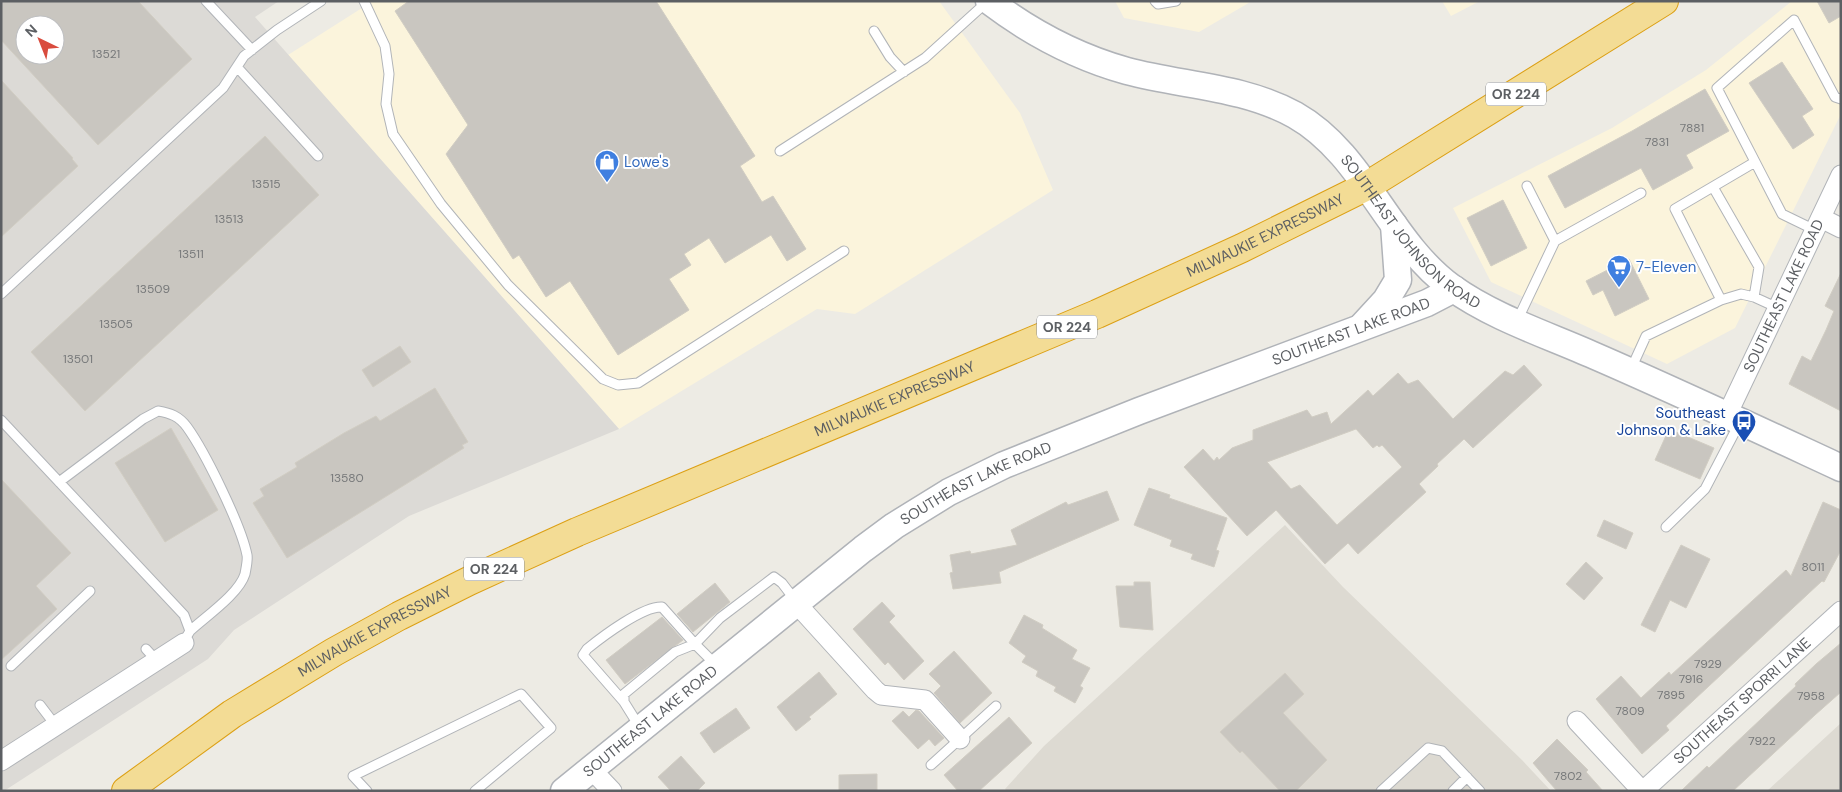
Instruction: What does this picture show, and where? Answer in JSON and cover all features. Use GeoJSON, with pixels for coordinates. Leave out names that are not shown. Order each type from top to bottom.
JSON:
{"type":"FeatureCollection","features":[{"type":"Feature","properties":{"kind":"highway","name":"MILWAUKIE EXPRESSWAY"},"geometry":{"type":"LineString","coordinates":[[126,791],[240,709],[334,652],[460,585],[577,532],[1097,314],[1242,248],[1366,186],[1664,1]]}},
{"type":"Feature","properties":{"kind":"street","name":"SOUTHEAST JOHNSON ROAD"},"geometry":{"type":"LineString","coordinates":[[988,1],[1034,32],[1081,54],[1126,70],[1237,92],[1270,102],[1316,128],[1366,186],[1425,265],[1454,289],[1516,321],[1841,468]]}},
{"type":"Feature","properties":{"kind":"street","name":"SOUTHEAST LAKE ROAD"},"geometry":{"type":"LineString","coordinates":[[1734,418],[1778,308],[1841,175]]}},
{"type":"Feature","properties":{"kind":"street"},"geometry":{"type":"LineString","coordinates":[[1818,224],[1841,228]]}},
{"type":"Feature","properties":{"kind":"street"},"geometry":{"type":"LineString","coordinates":[[1360,328],[1386,300],[1398,280],[1399,272],[1395,250],[1394,225]]}},
{"type":"Feature","properties":{"kind":"street","name":"SOUTHEAST LAKE ROAD"},"geometry":{"type":"LineString","coordinates":[[564,791],[894,526],[949,492],[1004,465],[1428,303],[1454,289]]}},
{"type":"Feature","properties":{"kind":"street"},"geometry":{"type":"LineString","coordinates":[[796,603],[881,695],[924,700],[960,739]]}},
{"type":"Feature","properties":{"kind":"street","name":"SOUTHEAST SPORRI LANE"},"geometry":{"type":"LineString","coordinates":[[1577,721],[1643,791],[1841,611]]}},
{"type":"Feature","properties":{"kind":"street"},"geometry":{"type":"LineString","coordinates":[[1,761],[56,726],[152,655],[187,637]]}},
{"type":"Feature","properties":{"kind":"street"},"geometry":{"type":"LineString","coordinates":[[591,769],[612,791]]}},
{"type":"Feature","properties":{"kind":"lane"},"geometry":{"type":"LineString","coordinates":[[206,1],[252,50]]}},
{"type":"Feature","properties":{"kind":"lane"},"geometry":{"type":"LineString","coordinates":[[1,294],[223,88],[237,66],[252,50],[277,30],[321,1]]}},
{"type":"Feature","properties":{"kind":"lane"},"geometry":{"type":"LineString","coordinates":[[364,1],[385,46],[388,74],[386,104],[392,134],[441,204],[508,285],[603,379],[618,385],[638,383],[844,251]]}},
{"type":"Feature","properties":{"kind":"lane"},"geometry":{"type":"LineString","coordinates":[[780,151],[937,50],[988,1]]}},
{"type":"Feature","properties":{"kind":"lane"},"geometry":{"type":"LineString","coordinates":[[1155,1],[1158,4],[1176,1]]}},
{"type":"Feature","properties":{"kind":"lane"},"geometry":{"type":"LineString","coordinates":[[1818,224],[1782,214],[1717,88],[1794,20],[1835,97],[1841,99]]}},
{"type":"Feature","properties":{"kind":"lane"},"geometry":{"type":"LineString","coordinates":[[874,31],[890,57],[904,72]]}},
{"type":"Feature","properties":{"kind":"lane"},"geometry":{"type":"LineString","coordinates":[[237,66],[318,156]]}},
{"type":"Feature","properties":{"kind":"lane"},"geometry":{"type":"LineString","coordinates":[[1721,300],[1675,208],[1755,162]]}},
{"type":"Feature","properties":{"kind":"lane"},"geometry":{"type":"LineString","coordinates":[[1527,186],[1556,241]]}},
{"type":"Feature","properties":{"kind":"lane"},"geometry":{"type":"LineString","coordinates":[[1713,186],[1759,267],[1754,297]]}},
{"type":"Feature","properties":{"kind":"lane"},"geometry":{"type":"LineString","coordinates":[[1516,321],[1556,241],[1642,193]]}},
{"type":"Feature","properties":{"kind":"lane"},"geometry":{"type":"LineString","coordinates":[[1630,372],[1646,336],[1721,300],[1741,294],[1754,297],[1778,308]]}},
{"type":"Feature","properties":{"kind":"lane"},"geometry":{"type":"LineString","coordinates":[[59,482],[143,419],[158,410],[174,414],[186,426],[215,478],[241,536],[248,557],[245,575],[232,593],[187,637]]}},
{"type":"Feature","properties":{"kind":"lane"},"geometry":{"type":"LineString","coordinates":[[1666,527],[1705,489],[1734,418]]}},
{"type":"Feature","properties":{"kind":"lane"},"geometry":{"type":"LineString","coordinates":[[1,420],[184,615],[187,637]]}},
{"type":"Feature","properties":{"kind":"lane"},"geometry":{"type":"LineString","coordinates":[[624,698],[675,652],[695,644],[720,618],[774,577],[782,582],[796,603]]}},
{"type":"Feature","properties":{"kind":"lane"},"geometry":{"type":"LineString","coordinates":[[11,666],[90,590]]}},
{"type":"Feature","properties":{"kind":"lane"},"geometry":{"type":"LineString","coordinates":[[641,729],[624,698],[587,662],[583,655],[587,648],[633,618],[655,606],[662,607],[717,667]]}},
{"type":"Feature","properties":{"kind":"lane"},"geometry":{"type":"LineString","coordinates":[[367,791],[353,776],[521,694],[551,728],[474,791]]}},
{"type":"Feature","properties":{"kind":"lane"},"geometry":{"type":"LineString","coordinates":[[40,705],[56,726]]}},
{"type":"Feature","properties":{"kind":"lane"},"geometry":{"type":"LineString","coordinates":[[931,765],[996,706]]}},
{"type":"Feature","properties":{"kind":"lane"},"geometry":{"type":"LineString","coordinates":[[1381,791],[1428,748],[1442,751],[1480,791]]}},
{"type":"Feature","properties":{"kind":"lane"},"geometry":{"type":"LineString","coordinates":[[1452,791],[1467,777]]}},
{"type":"Feature","properties":{"kind":"shaded area"},"geometry":{"type":"Polygon","coordinates":[[[1,1],[279,1],[255,17],[619,429],[409,516],[234,630],[208,659],[4,791],[1,791],[1,1]]]}},
{"type":"Feature","properties":{"kind":"shaded area"},"geometry":{"type":"Polygon","coordinates":[[[373,1],[939,1],[1020,113],[1053,190],[855,314],[817,309],[619,429],[288,55],[373,1]]]}},
{"type":"Feature","properties":{"kind":"shaded area"},"geometry":{"type":"Polygon","coordinates":[[[1115,1],[1252,1],[1199,32],[1124,18],[1115,1]]]}},
{"type":"Feature","properties":{"kind":"shaded area"},"geometry":{"type":"Polygon","coordinates":[[[1442,1],[1480,1],[1451,16],[1442,1]]]}},
{"type":"Feature","properties":{"kind":"shaded area"},"geometry":{"type":"Polygon","coordinates":[[[1792,1],[1841,1],[1841,114],[1735,328],[1667,364],[1491,282],[1453,208],[1612,128],[1706,70],[1792,1]]]}},
{"type":"Feature","properties":{"kind":"shaded area"},"geometry":{"type":"Polygon","coordinates":[[[1285,525],[1343,587],[1522,760],[1551,791],[1007,791],[1005,789],[1044,746],[1285,525]]]}},
{"type":"Feature","properties":{"kind":"shaded area"},"geometry":{"type":"Polygon","coordinates":[[[1841,723],[1841,791],[1767,791],[1841,723]]]}},
{"type":"Feature","properties":{"kind":"building"},"geometry":{"type":"Polygon","coordinates":[[[1,1],[138,1],[192,59],[98,145],[24,65],[65,65],[65,15],[15,15],[15,55],[1,40],[1,1]]]}},
{"type":"Feature","properties":{"kind":"building","name":"Lowe's"},"geometry":{"type":"Polygon","coordinates":[[[409,1],[656,1],[755,156],[740,166],[762,202],[773,196],[806,249],[787,261],[771,235],[725,263],[709,238],[684,254],[691,265],[669,279],[689,310],[618,355],[570,281],[546,297],[519,255],[513,259],[446,154],[468,125],[395,11],[409,1]]]}},
{"type":"Feature","properties":{"kind":"building"},"geometry":{"type":"Polygon","coordinates":[[[1817,1],[1841,1],[1841,16],[1829,23],[1817,1]]]}},
{"type":"Feature","properties":{"kind":"building"},"geometry":{"type":"Polygon","coordinates":[[[1782,62],[1813,109],[1802,116],[1814,135],[1793,149],[1749,83],[1782,62]]]}},
{"type":"Feature","properties":{"kind":"building"},"geometry":{"type":"Polygon","coordinates":[[[1,80],[73,158],[78,166],[1,237],[1,80]]]}},
{"type":"Feature","properties":{"kind":"building"},"geometry":{"type":"Polygon","coordinates":[[[1705,89],[1729,131],[1686,155],[1693,168],[1653,190],[1641,168],[1565,208],[1548,176],[1705,89]]]}},
{"type":"Feature","properties":{"kind":"building"},"geometry":{"type":"Polygon","coordinates":[[[265,136],[319,195],[85,411],[31,352],[265,136]]]}},
{"type":"Feature","properties":{"kind":"building"},"geometry":{"type":"Polygon","coordinates":[[[1503,200],[1527,248],[1491,266],[1467,218],[1503,200]]]}},
{"type":"Feature","properties":{"kind":"building"},"geometry":{"type":"Polygon","coordinates":[[[1629,259],[1649,299],[1615,316],[1603,290],[1593,295],[1586,281],[1629,259]]]}},
{"type":"Feature","properties":{"kind":"building"},"geometry":{"type":"Polygon","coordinates":[[[1841,273],[1841,411],[1789,384],[1802,356],[1811,361],[1826,330],[1834,311],[1825,306],[1841,273]]]}},
{"type":"Feature","properties":{"kind":"building"},"geometry":{"type":"Polygon","coordinates":[[[400,346],[411,362],[373,387],[362,370],[400,346]]]}},
{"type":"Feature","properties":{"kind":"building"},"geometry":{"type":"Polygon","coordinates":[[[1524,365],[1542,385],[1473,448],[1464,439],[1419,484],[1426,492],[1358,554],[1348,543],[1325,564],[1276,510],[1247,536],[1184,467],[1203,449],[1214,461],[1217,457],[1219,460],[1232,448],[1253,440],[1253,430],[1307,410],[1312,417],[1327,412],[1331,424],[1368,390],[1373,396],[1398,373],[1408,384],[1418,380],[1453,419],[1505,371],[1513,375],[1524,365]],[[1356,429],[1267,462],[1291,489],[1300,485],[1337,525],[1402,467],[1382,445],[1379,447],[1377,445],[1373,448],[1356,429]]]}},
{"type":"Feature","properties":{"kind":"building"},"geometry":{"type":"Polygon","coordinates":[[[435,388],[468,442],[462,445],[464,448],[287,558],[253,503],[264,496],[260,489],[297,467],[295,463],[344,433],[376,416],[380,421],[435,388]]]}},
{"type":"Feature","properties":{"kind":"building"},"geometry":{"type":"Polygon","coordinates":[[[171,428],[218,510],[165,542],[115,463],[171,428]]]}},
{"type":"Feature","properties":{"kind":"building"},"geometry":{"type":"Polygon","coordinates":[[[1669,429],[1714,448],[1700,479],[1655,460],[1669,429]]]}},
{"type":"Feature","properties":{"kind":"building"},"geometry":{"type":"Polygon","coordinates":[[[1,479],[71,553],[36,586],[57,609],[1,660],[1,479]]]}},
{"type":"Feature","properties":{"kind":"building"},"geometry":{"type":"Polygon","coordinates":[[[1149,488],[1170,495],[1169,498],[1227,518],[1216,550],[1219,551],[1214,567],[1191,559],[1193,554],[1170,546],[1172,540],[1134,525],[1149,488]]]}},
{"type":"Feature","properties":{"kind":"building"},"geometry":{"type":"Polygon","coordinates":[[[1107,491],[1119,520],[999,572],[1001,583],[953,589],[950,573],[953,572],[950,555],[970,551],[971,554],[1017,545],[1011,530],[1066,502],[1068,505],[1107,491]]]}},
{"type":"Feature","properties":{"kind":"building"},"geometry":{"type":"Polygon","coordinates":[[[1823,502],[1841,510],[1841,550],[1824,582],[1822,581],[1666,726],[1669,730],[1642,754],[1596,699],[1621,676],[1641,698],[1669,672],[1671,675],[1786,570],[1791,576],[1823,502]]]}},
{"type":"Feature","properties":{"kind":"building"},"geometry":{"type":"Polygon","coordinates":[[[1604,520],[1633,533],[1626,549],[1597,536],[1604,520]]]}},
{"type":"Feature","properties":{"kind":"building"},"geometry":{"type":"Polygon","coordinates":[[[1681,545],[1710,559],[1686,608],[1670,600],[1655,632],[1641,625],[1681,545]]]}},
{"type":"Feature","properties":{"kind":"building"},"geometry":{"type":"Polygon","coordinates":[[[1586,562],[1603,578],[1584,600],[1566,584],[1586,562]]]}},
{"type":"Feature","properties":{"kind":"building"},"geometry":{"type":"Polygon","coordinates":[[[1134,582],[1150,582],[1153,630],[1120,627],[1116,586],[1134,586],[1134,582]]]}},
{"type":"Feature","properties":{"kind":"building"},"geometry":{"type":"Polygon","coordinates":[[[715,583],[730,602],[693,632],[677,614],[715,583]]]}},
{"type":"Feature","properties":{"kind":"building"},"geometry":{"type":"Polygon","coordinates":[[[882,602],[895,616],[889,622],[924,661],[904,680],[888,662],[885,665],[853,629],[882,602]]]}},
{"type":"Feature","properties":{"kind":"building"},"geometry":{"type":"Polygon","coordinates":[[[1024,615],[1043,625],[1042,628],[1077,650],[1072,659],[1090,668],[1080,686],[1083,688],[1075,703],[1054,691],[1056,687],[1036,676],[1038,671],[1022,662],[1026,656],[1009,643],[1024,615]]]}},
{"type":"Feature","properties":{"kind":"building"},"geometry":{"type":"Polygon","coordinates":[[[662,617],[683,640],[625,684],[606,660],[662,617]]]}},
{"type":"Feature","properties":{"kind":"building"},"geometry":{"type":"Polygon","coordinates":[[[1841,643],[1841,692],[1733,791],[1681,791],[1707,766],[1709,768],[1796,686],[1795,684],[1816,664],[1841,643]]]}},
{"type":"Feature","properties":{"kind":"building"},"geometry":{"type":"Polygon","coordinates":[[[954,651],[992,693],[960,723],[934,693],[941,686],[929,674],[954,651]]]}},
{"type":"Feature","properties":{"kind":"building"},"geometry":{"type":"Polygon","coordinates":[[[819,672],[837,694],[809,717],[811,719],[796,731],[777,707],[819,672]]]}},
{"type":"Feature","properties":{"kind":"building"},"geometry":{"type":"Polygon","coordinates":[[[1285,673],[1304,694],[1283,713],[1327,760],[1296,791],[1280,791],[1242,751],[1240,753],[1220,732],[1285,673]]]}},
{"type":"Feature","properties":{"kind":"building"},"geometry":{"type":"Polygon","coordinates":[[[736,708],[750,728],[714,753],[700,733],[736,708]]]}},
{"type":"Feature","properties":{"kind":"building"},"geometry":{"type":"Polygon","coordinates":[[[916,710],[944,738],[935,746],[929,739],[918,749],[892,721],[903,711],[909,717],[916,710]]]}},
{"type":"Feature","properties":{"kind":"building"},"geometry":{"type":"Polygon","coordinates":[[[1009,717],[1032,743],[979,791],[958,791],[944,775],[1009,717]]]}},
{"type":"Feature","properties":{"kind":"building"},"geometry":{"type":"Polygon","coordinates":[[[1557,739],[1588,770],[1586,772],[1603,791],[1557,791],[1549,782],[1533,763],[1557,739]]]}},
{"type":"Feature","properties":{"kind":"building"},"geometry":{"type":"Polygon","coordinates":[[[681,756],[705,783],[697,791],[671,791],[658,777],[681,756]]]}},
{"type":"Feature","properties":{"kind":"building"},"geometry":{"type":"Polygon","coordinates":[[[877,774],[877,791],[839,791],[839,775],[877,774]]]}},
{"type":"Feature","properties":{"kind":"place","name":"Lowe's"},"geometry":{"type":"Point","coordinates":[607,183]}},
{"type":"Feature","properties":{"kind":"place","name":"7-Eleven"},"geometry":{"type":"Point","coordinates":[1619,288]}},
{"type":"Feature","properties":{"kind":"place","name":"Southeast Johnson & Lake"},"geometry":{"type":"Point","coordinates":[1744,443]}}]}
